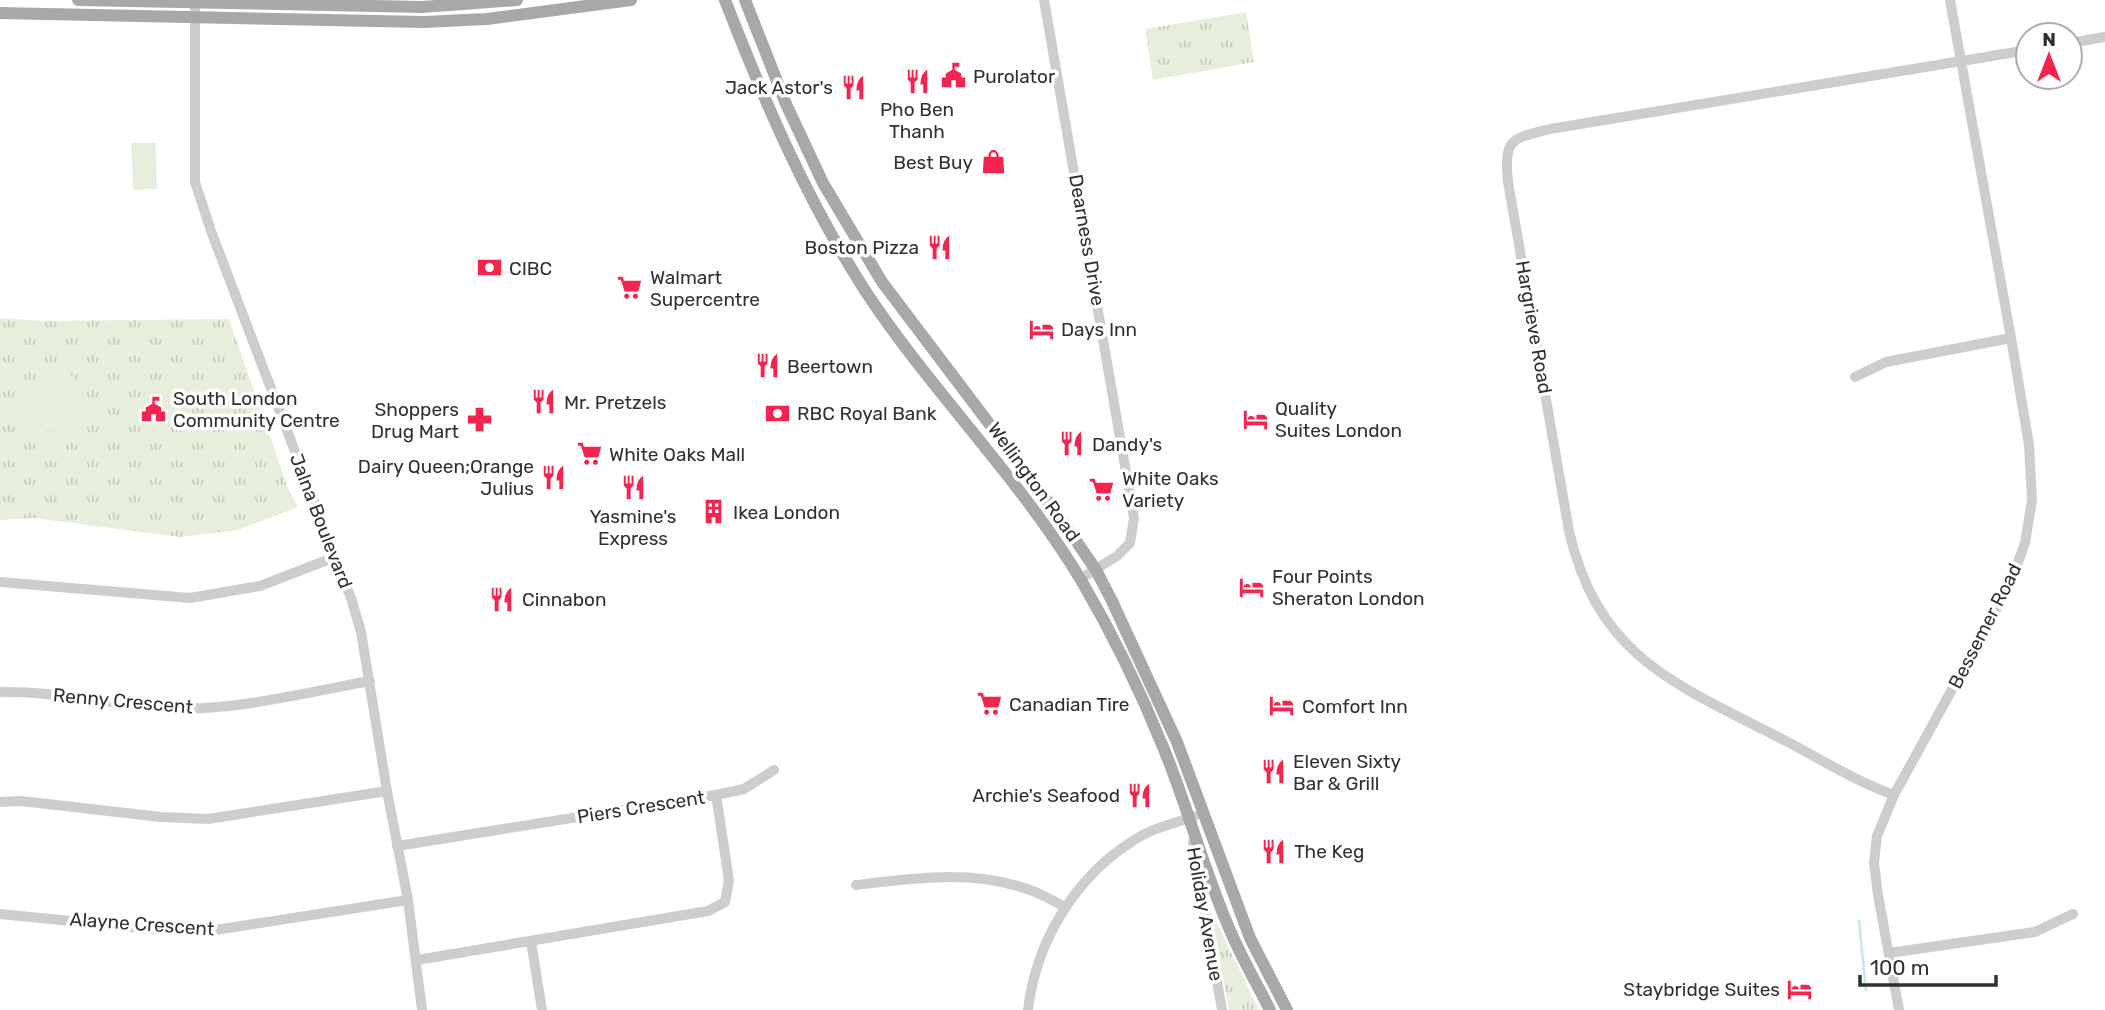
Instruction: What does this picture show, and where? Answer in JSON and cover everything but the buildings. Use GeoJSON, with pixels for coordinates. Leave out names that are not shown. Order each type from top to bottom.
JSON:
{"type":"FeatureCollection","features":[{"type":"Feature","properties":{"kind":"main road"},"geometry":{"type":"LineString","coordinates":[[78,0],[422,7],[517,0]]}},
{"type":"Feature","properties":{"kind":"main road"},"geometry":{"type":"LineString","coordinates":[[0,13],[414,22],[487,19],[631,0]]}},
{"type":"Feature","properties":{"kind":"main road","name":"Wellington Road"},"geometry":{"type":"LineString","coordinates":[[725,0],[762,95],[808,195],[863,286],[920,365],[988,450],[1080,579],[1163,747],[1233,936],[1270,1010]]}},
{"type":"Feature","properties":{"kind":"main road","name":"Wellington Road"},"geometry":{"type":"LineString","coordinates":[[745,0],[786,104],[823,183],[878,275],[1059,516],[1096,570],[1157,695],[1250,939],[1287,1010]]}},
{"type":"Feature","properties":{"kind":"main road"},"geometry":{"type":"LineString","coordinates":[[863,286],[878,275]]}},
{"type":"Feature","properties":{"kind":"street","name":"Dearness Drive"},"geometry":{"type":"LineString","coordinates":[[1044,0],[1135,518],[1130,543],[1117,556],[1080,579]]}},
{"type":"Feature","properties":{"kind":"street","name":"Bessemer Road"},"geometry":{"type":"LineString","coordinates":[[1899,1010],[1874,863],[1877,836],[1894,795],[2010,584],[2025,543],[2032,500],[2031,467],[2011,338],[1950,0]]}},
{"type":"Feature","properties":{"kind":"street","name":"Jalna Boulevard"},"geometry":{"type":"LineString","coordinates":[[195,1],[194,182],[352,601],[361,632],[408,900],[422,1010]]}},
{"type":"Feature","properties":{"kind":"street"},"geometry":{"type":"LineString","coordinates":[[486,2],[487,19]]}},
{"type":"Feature","properties":{"kind":"street"},"geometry":{"type":"LineString","coordinates":[[2084,41],[2105,37]]}},
{"type":"Feature","properties":{"kind":"street","name":"Hargrieve Road"},"geometry":{"type":"LineString","coordinates":[[1894,795],[1665,677],[1627,646],[1597,607],[1579,568],[1569,531],[1506,160],[1508,148],[1518,137],[1550,129],[2014,52]]}},
{"type":"Feature","properties":{"kind":"street"},"geometry":{"type":"LineString","coordinates":[[1855,377],[1886,362],[2011,338]]}},
{"type":"Feature","properties":{"kind":"street"},"geometry":{"type":"LineString","coordinates":[[0,582],[190,598],[260,586],[335,557]]}},
{"type":"Feature","properties":{"kind":"street","name":"Renny Crescent"},"geometry":{"type":"LineString","coordinates":[[0,692],[169,708],[200,708],[370,681]]}},
{"type":"Feature","properties":{"kind":"street"},"geometry":{"type":"LineString","coordinates":[[716,795],[744,789],[774,770]]}},
{"type":"Feature","properties":{"kind":"street"},"geometry":{"type":"LineString","coordinates":[[0,802],[21,801],[161,817],[208,819],[387,791]]}},
{"type":"Feature","properties":{"kind":"street","name":"Piers Crescent"},"geometry":{"type":"LineString","coordinates":[[397,846],[716,795],[729,880],[725,902],[708,911],[417,960]]}},
{"type":"Feature","properties":{"kind":"street"},"geometry":{"type":"LineString","coordinates":[[1028,1010],[1041,952],[1065,907],[1090,875],[1131,842],[1162,825],[1204,813]]}},
{"type":"Feature","properties":{"kind":"street","name":"Holiday Avenue"},"geometry":{"type":"LineString","coordinates":[[1189,819],[1222,1010]]}},
{"type":"Feature","properties":{"kind":"street"},"geometry":{"type":"LineString","coordinates":[[856,885],[930,876],[965,876],[1030,890],[1065,907]]}},
{"type":"Feature","properties":{"kind":"street","name":"Alayne Crescent"},"geometry":{"type":"LineString","coordinates":[[0,914],[151,929],[215,930],[408,900]]}},
{"type":"Feature","properties":{"kind":"street"},"geometry":{"type":"LineString","coordinates":[[1889,953],[2035,932],[2073,914]]}},
{"type":"Feature","properties":{"kind":"street"},"geometry":{"type":"LineString","coordinates":[[531,941],[542,1010]]}},
{"type":"Feature","properties":{"kind":"green space"},"geometry":{"type":"Polygon","coordinates":[[[1246,12],[1254,62],[1153,80],[1145,29],[1246,12]]]}},
{"type":"Feature","properties":{"kind":"green space"},"geometry":{"type":"Polygon","coordinates":[[[131,143],[156,143],[157,189],[133,190],[131,143]]]}},
{"type":"Feature","properties":{"kind":"green space"},"geometry":{"type":"Polygon","coordinates":[[[0,318],[43,321],[229,319],[288,488],[298,507],[238,530],[180,537],[34,518],[0,520],[0,318]]]}},
{"type":"Feature","properties":{"kind":"green space"},"geometry":{"type":"Polygon","coordinates":[[[57,370],[73,377],[83,411],[62,430],[49,432],[35,427],[24,416],[21,385],[57,370]]]}},
{"type":"Feature","properties":{"kind":"green space"},"geometry":{"type":"Polygon","coordinates":[[[1211,911],[1259,1010],[1229,1010],[1211,911]]]}},
{"type":"Feature","properties":{"kind":"waterway"},"geometry":{"type":"LineString","coordinates":[[1859,921],[1866,990]]}},
{"type":"Feature","properties":{"kind":"place","name":"Purolator"},"geometry":{"type":"Point","coordinates":[953,76]}},
{"type":"Feature","properties":{"kind":"place","name":"Pho Ben Thanh"},"geometry":{"type":"Point","coordinates":[917,81]}},
{"type":"Feature","properties":{"kind":"place","name":"Jack Astor's"},"geometry":{"type":"Point","coordinates":[853,87]}},
{"type":"Feature","properties":{"kind":"place","name":"Best Buy"},"geometry":{"type":"Point","coordinates":[993,162]}},
{"type":"Feature","properties":{"kind":"place","name":"Boston Pizza"},"geometry":{"type":"Point","coordinates":[939,247]}},
{"type":"Feature","properties":{"kind":"place","name":"CIBC"},"geometry":{"type":"Point","coordinates":[489,268]}},
{"type":"Feature","properties":{"kind":"place","name":"Walmart Supercentre"},"geometry":{"type":"Point","coordinates":[630,288]}},
{"type":"Feature","properties":{"kind":"place","name":"Days Inn"},"geometry":{"type":"Point","coordinates":[1041,329]}},
{"type":"Feature","properties":{"kind":"place","name":"Beertown"},"geometry":{"type":"Point","coordinates":[767,366]}},
{"type":"Feature","properties":{"kind":"place","name":"Mr. Pretzels"},"geometry":{"type":"Point","coordinates":[544,402]}},
{"type":"Feature","properties":{"kind":"place","name":"South London Community Centre"},"geometry":{"type":"Point","coordinates":[153,409]}},
{"type":"Feature","properties":{"kind":"place","name":"RBC Royal Bank"},"geometry":{"type":"Point","coordinates":[777,413]}},
{"type":"Feature","properties":{"kind":"place","name":"Quality Suites London"},"geometry":{"type":"Point","coordinates":[1255,419]}},
{"type":"Feature","properties":{"kind":"place","name":"Shoppers Drug Mart"},"geometry":{"type":"Point","coordinates":[479,420]}},
{"type":"Feature","properties":{"kind":"place","name":"Dandy's"},"geometry":{"type":"Point","coordinates":[1072,444]}},
{"type":"Feature","properties":{"kind":"place","name":"White Oaks Mall"},"geometry":{"type":"Point","coordinates":[589,454]}},
{"type":"Feature","properties":{"kind":"place","name":"Dairy Queen;Orange Julius"},"geometry":{"type":"Point","coordinates":[554,477]}},
{"type":"Feature","properties":{"kind":"place","name":"Yasmine's Express"},"geometry":{"type":"Point","coordinates":[633,488]}},
{"type":"Feature","properties":{"kind":"place","name":"White Oaks Variety"},"geometry":{"type":"Point","coordinates":[1102,489]}},
{"type":"Feature","properties":{"kind":"place","name":"Ikea London"},"geometry":{"type":"Point","coordinates":[713,512]}},
{"type":"Feature","properties":{"kind":"place","name":"Four Points Sheraton London"},"geometry":{"type":"Point","coordinates":[1252,587]}},
{"type":"Feature","properties":{"kind":"place","name":"Cinnabon"},"geometry":{"type":"Point","coordinates":[502,599]}},
{"type":"Feature","properties":{"kind":"place","name":"Canadian Tire"},"geometry":{"type":"Point","coordinates":[989,704]}},
{"type":"Feature","properties":{"kind":"place","name":"Comfort Inn"},"geometry":{"type":"Point","coordinates":[1282,706]}},
{"type":"Feature","properties":{"kind":"place","name":"Eleven Sixty Bar & Grill"},"geometry":{"type":"Point","coordinates":[1273,772]}},
{"type":"Feature","properties":{"kind":"place","name":"Archie's Seafood"},"geometry":{"type":"Point","coordinates":[1140,795]}},
{"type":"Feature","properties":{"kind":"place","name":"The Keg"},"geometry":{"type":"Point","coordinates":[1274,851]}},
{"type":"Feature","properties":{"kind":"place","name":"Staybridge Suites"},"geometry":{"type":"Point","coordinates":[1800,989]}}]}
